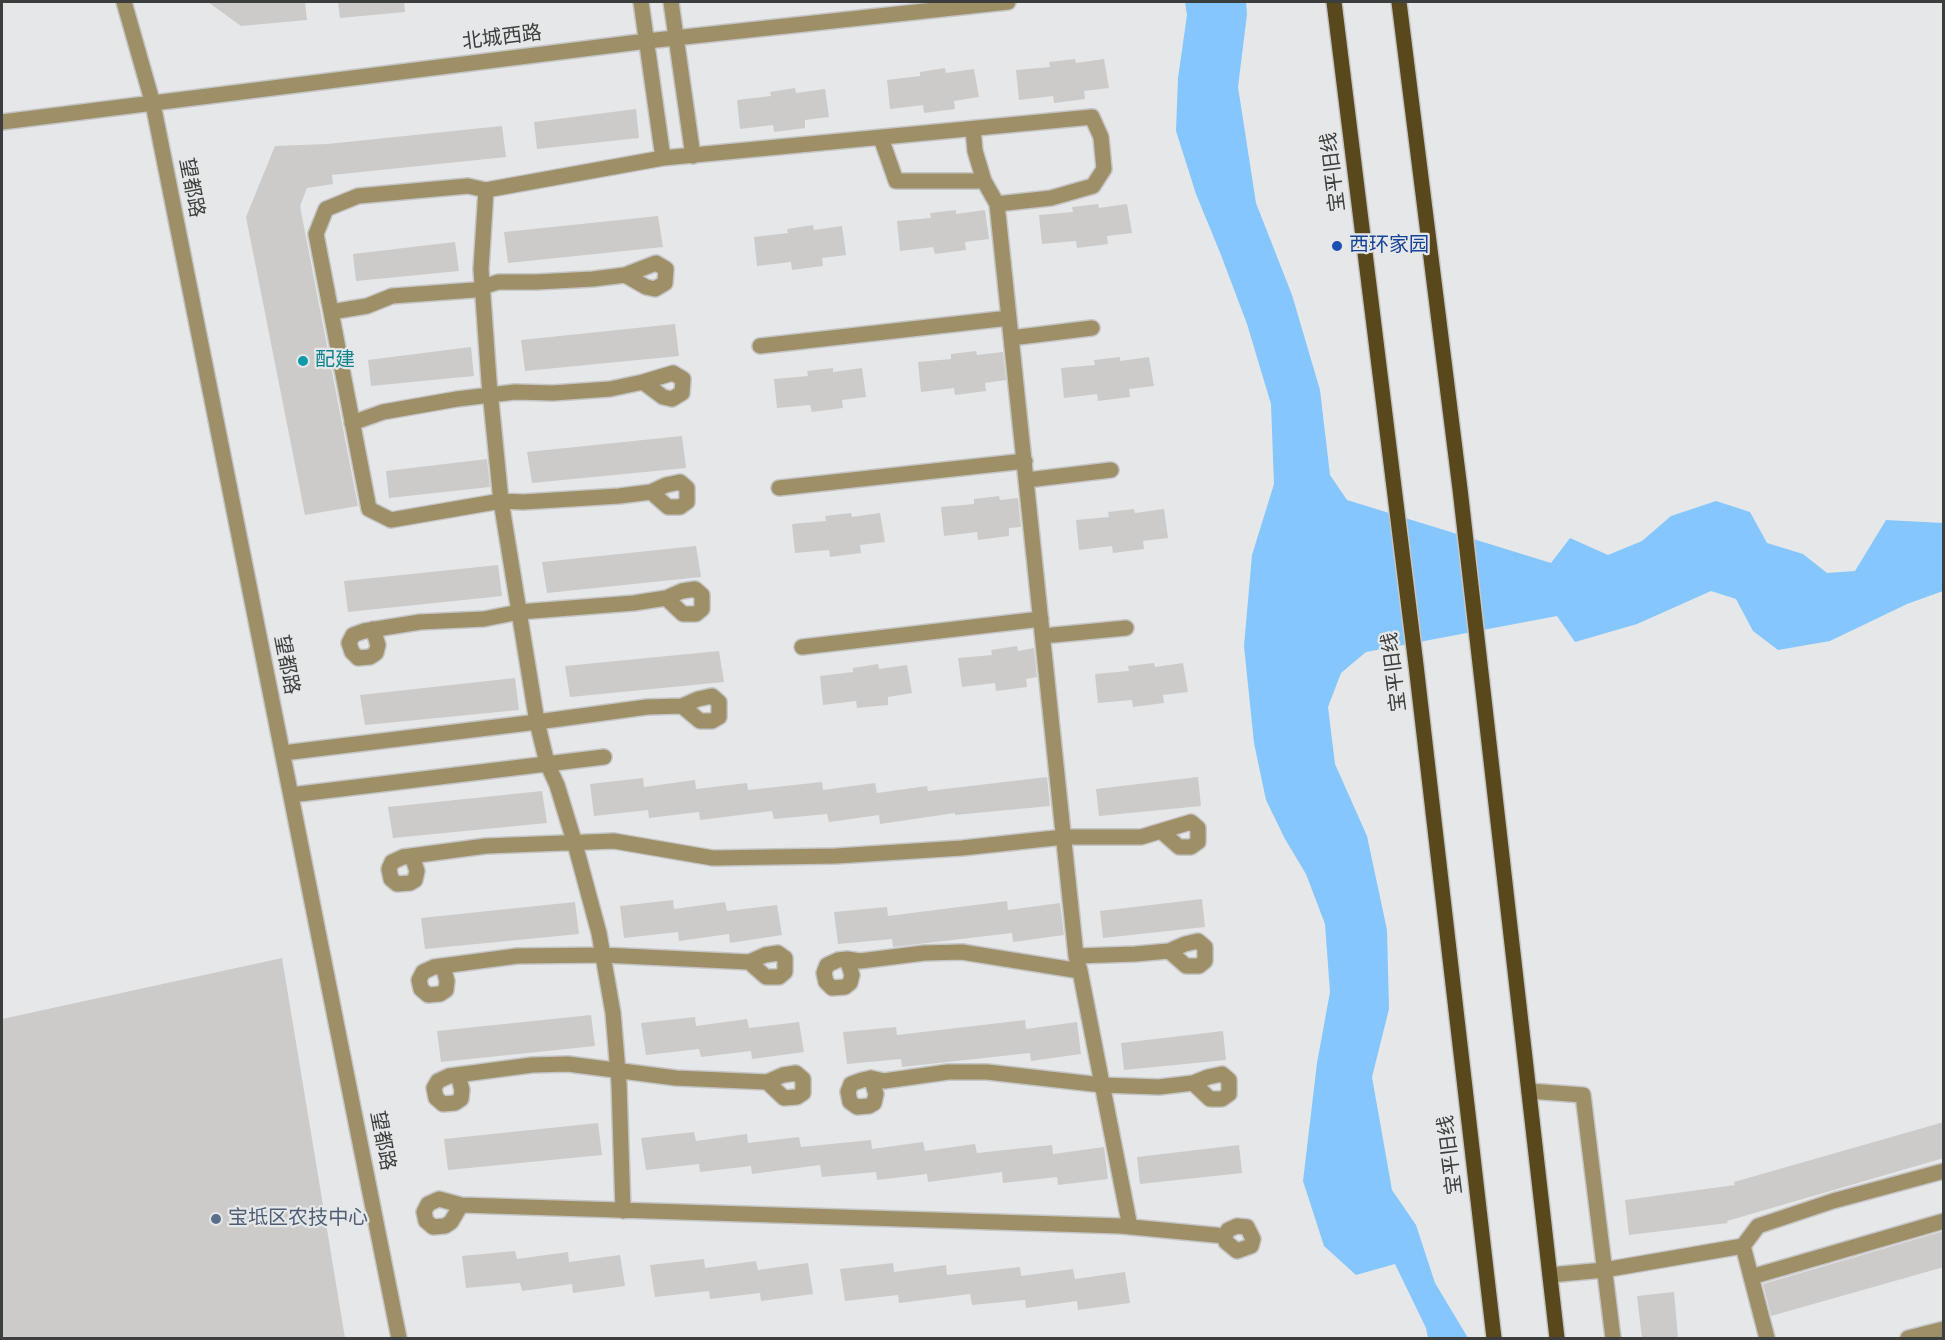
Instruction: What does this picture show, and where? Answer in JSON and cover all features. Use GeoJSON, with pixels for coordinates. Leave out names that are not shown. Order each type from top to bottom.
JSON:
{"type":"FeatureCollection","features":[{"type":"Feature","properties":{"kind":"main road","name":"宝平旧线"},"geometry":{"type":"LineString","coordinates":[[1334,2],[1416,665],[1494,1338]]}},
{"type":"Feature","properties":{"kind":"main road"},"geometry":{"type":"LineString","coordinates":[[1399,2],[1460,489],[1557,1338]]}},
{"type":"Feature","properties":{"kind":"street","name":"望都路"},"geometry":{"type":"LineString","coordinates":[[124,2],[153,104],[399,1338]]}},
{"type":"Feature","properties":{"kind":"street"},"geometry":{"type":"LineString","coordinates":[[641,2],[663,158]]}},
{"type":"Feature","properties":{"kind":"street"},"geometry":{"type":"LineString","coordinates":[[671,2],[693,156]]}},
{"type":"Feature","properties":{"kind":"street","name":"北城西路"},"geometry":{"type":"LineString","coordinates":[[2,122],[647,40],[676,39],[1008,2]]}},
{"type":"Feature","properties":{"kind":"street"},"geometry":{"type":"LineString","coordinates":[[651,492],[562,500],[501,501],[391,520],[369,509],[316,234],[326,209],[358,196],[468,186],[486,190],[663,158],[1092,117],[1101,137],[1104,169],[1093,186],[1051,198],[997,204]]}},
{"type":"Feature","properties":{"kind":"street"},"geometry":{"type":"LineString","coordinates":[[973,129],[975,151],[984,181],[997,204],[1078,964],[1130,1227]]}},
{"type":"Feature","properties":{"kind":"street"},"geometry":{"type":"LineString","coordinates":[[881,138],[896,181],[984,181]]}},
{"type":"Feature","properties":{"kind":"street"},"geometry":{"type":"LineString","coordinates":[[486,190],[482,286],[490,397],[501,501],[537,722],[547,763],[557,785],[575,844],[599,933],[613,1013],[618,1071],[623,1211]]}},
{"type":"Feature","properties":{"kind":"street"},"geometry":{"type":"LineString","coordinates":[[331,312],[367,306],[392,296],[474,290],[498,282],[536,282],[625,275]]}},
{"type":"Feature","properties":{"kind":"street"},"geometry":{"type":"LineString","coordinates":[[760,346],[1010,318]]}},
{"type":"Feature","properties":{"kind":"street"},"geometry":{"type":"LineString","coordinates":[[1011,338],[1092,328]]}},
{"type":"Feature","properties":{"kind":"street"},"geometry":{"type":"LineString","coordinates":[[352,423],[383,411],[409,406],[515,392],[553,393],[610,389],[643,382]]}},
{"type":"Feature","properties":{"kind":"street"},"geometry":{"type":"LineString","coordinates":[[779,488],[1024,461]]}},
{"type":"Feature","properties":{"kind":"street"},"geometry":{"type":"LineString","coordinates":[[1027,480],[1111,470]]}},
{"type":"Feature","properties":{"kind":"street"},"geometry":{"type":"LineString","coordinates":[[373,629],[666,598]]}},
{"type":"Feature","properties":{"kind":"street"},"geometry":{"type":"LineString","coordinates":[[802,646],[1041,619]]}},
{"type":"Feature","properties":{"kind":"street"},"geometry":{"type":"LineString","coordinates":[[1043,636],[1125,628]]}},
{"type":"Feature","properties":{"kind":"street"},"geometry":{"type":"LineString","coordinates":[[283,753],[647,707],[682,706]]}},
{"type":"Feature","properties":{"kind":"street"},"geometry":{"type":"LineString","coordinates":[[291,795],[604,757]]}},
{"type":"Feature","properties":{"kind":"street"},"geometry":{"type":"LineString","coordinates":[[412,856],[486,846],[614,841],[713,858],[836,856],[962,848],[1064,837],[1141,837],[1162,832]]}},
{"type":"Feature","properties":{"kind":"street"},"geometry":{"type":"LineString","coordinates":[[847,959],[860,961],[914,953],[962,952],[1078,964],[1169,951]]}},
{"type":"Feature","properties":{"kind":"street"},"geometry":{"type":"LineString","coordinates":[[443,966],[517,956],[603,955],[749,962]]}},
{"type":"Feature","properties":{"kind":"street"},"geometry":{"type":"LineString","coordinates":[[458,1075],[532,1065],[568,1064],[676,1078],[767,1082]]}},
{"type":"Feature","properties":{"kind":"street"},"geometry":{"type":"LineString","coordinates":[[872,1078],[884,1081],[938,1073],[987,1072],[1102,1085],[1159,1087],[1192,1083]]}},
{"type":"Feature","properties":{"kind":"street"},"geometry":{"type":"LineString","coordinates":[[1529,1090],[1583,1095],[1613,1338]]}},
{"type":"Feature","properties":{"kind":"street"},"geometry":{"type":"LineString","coordinates":[[1551,1275],[1605,1270],[1743,1246],[1758,1226],[1833,1201],[1944,1171]]}},
{"type":"Feature","properties":{"kind":"street"},"geometry":{"type":"LineString","coordinates":[[461,1205],[1130,1227],[1225,1236]]}},
{"type":"Feature","properties":{"kind":"street"},"geometry":{"type":"LineString","coordinates":[[1750,1277],[1944,1221]]}},
{"type":"Feature","properties":{"kind":"street"},"geometry":{"type":"LineString","coordinates":[[1743,1246],[1767,1338]]}},
{"type":"Feature","properties":{"kind":"street"},"geometry":{"type":"LineString","coordinates":[[1908,1338],[1944,1329]]}},
{"type":"Feature","properties":{"kind":"water"},"geometry":{"type":"Polygon","coordinates":[[[1185,2],[1246,2],[1247,14],[1238,87],[1256,203],[1292,295],[1320,390],[1330,475],[1347,500],[1551,563],[1570,538],[1608,555],[1642,541],[1671,516],[1716,501],[1750,512],[1767,543],[1803,554],[1827,573],[1855,571],[1886,520],[1943,523],[1943,591],[1907,604],[1830,641],[1778,650],[1753,631],[1736,599],[1711,591],[1637,624],[1575,642],[1557,616],[1366,652],[1341,673],[1328,707],[1335,764],[1367,836],[1387,930],[1389,1009],[1372,1077],[1392,1190],[1416,1225],[1435,1283],[1468,1338],[1428,1338],[1426,1328],[1395,1264],[1356,1275],[1324,1246],[1303,1181],[1317,1063],[1330,992],[1325,924],[1306,874],[1285,839],[1266,800],[1254,743],[1244,646],[1252,555],[1274,484],[1271,404],[1247,324],[1196,194],[1176,131],[1178,78],[1187,15],[1185,2]]]}},
{"type":"Feature","properties":{"kind":"building"},"geometry":{"type":"Polygon","coordinates":[[[208,2],[305,2],[307,20],[241,26],[208,2]]]}},
{"type":"Feature","properties":{"kind":"building"},"geometry":{"type":"Polygon","coordinates":[[[338,2],[404,2],[405,12],[340,18],[338,2]]]}},
{"type":"Feature","properties":{"kind":"building"},"geometry":{"type":"Polygon","coordinates":[[[1075,59],[1076,63],[1104,59],[1109,88],[1084,91],[1085,99],[1054,103],[1053,96],[1019,100],[1016,70],[1050,67],[1049,62],[1075,59]]]}},
{"type":"Feature","properties":{"kind":"building"},"geometry":{"type":"Polygon","coordinates":[[[945,68],[946,73],[974,69],[979,97],[954,101],[955,109],[924,113],[923,105],[890,109],[887,80],[920,76],[920,72],[945,68]]]}},
{"type":"Feature","properties":{"kind":"building"},"geometry":{"type":"Polygon","coordinates":[[[795,88],[796,93],[825,89],[829,117],[805,120],[805,128],[774,132],[773,125],[740,129],[737,100],[771,96],[770,92],[795,88]]]}},
{"type":"Feature","properties":{"kind":"building"},"geometry":{"type":"Polygon","coordinates":[[[636,109],[639,138],[537,149],[534,122],[636,109]]]}},
{"type":"Feature","properties":{"kind":"building","name":"配建"},"geometry":{"type":"Polygon","coordinates":[[[502,126],[506,157],[332,175],[333,184],[307,188],[300,206],[358,506],[305,515],[246,217],[275,146],[327,144],[502,126]]]}},
{"type":"Feature","properties":{"kind":"building"},"geometry":{"type":"Polygon","coordinates":[[[1098,204],[1099,208],[1127,204],[1132,233],[1107,236],[1108,244],[1077,248],[1076,241],[1042,244],[1039,215],[1073,212],[1072,207],[1098,204]]]}},
{"type":"Feature","properties":{"kind":"building"},"geometry":{"type":"Polygon","coordinates":[[[956,210],[956,214],[985,210],[989,239],[965,242],[966,250],[935,254],[933,247],[900,251],[897,221],[931,218],[930,213],[956,210]]]}},
{"type":"Feature","properties":{"kind":"building"},"geometry":{"type":"Polygon","coordinates":[[[658,216],[663,247],[508,263],[504,232],[658,216]]]}},
{"type":"Feature","properties":{"kind":"building"},"geometry":{"type":"Polygon","coordinates":[[[813,225],[814,230],[842,226],[846,255],[822,258],[823,266],[792,270],[791,262],[757,266],[754,237],[788,233],[787,229],[813,225]]]}},
{"type":"Feature","properties":{"kind":"building"},"geometry":{"type":"Polygon","coordinates":[[[455,242],[459,271],[356,281],[353,254],[455,242]]]}},
{"type":"Feature","properties":{"kind":"building"},"geometry":{"type":"Polygon","coordinates":[[[675,324],[679,356],[525,371],[521,340],[675,324]]]}},
{"type":"Feature","properties":{"kind":"building"},"geometry":{"type":"Polygon","coordinates":[[[471,347],[474,376],[371,386],[368,360],[471,347]]]}},
{"type":"Feature","properties":{"kind":"building"},"geometry":{"type":"Polygon","coordinates":[[[976,351],[977,355],[1003,352],[1006,380],[985,383],[986,391],[955,395],[954,388],[921,392],[918,362],[951,359],[951,354],[976,351]]]}},
{"type":"Feature","properties":{"kind":"building"},"geometry":{"type":"Polygon","coordinates":[[[1120,357],[1120,361],[1149,357],[1154,386],[1129,389],[1130,397],[1098,401],[1097,394],[1064,398],[1061,368],[1095,365],[1094,360],[1120,357]]]}},
{"type":"Feature","properties":{"kind":"building"},"geometry":{"type":"Polygon","coordinates":[[[833,368],[833,372],[862,368],[866,397],[842,400],[843,408],[812,412],[810,405],[777,408],[774,379],[808,376],[807,371],[833,368]]]}},
{"type":"Feature","properties":{"kind":"building"},"geometry":{"type":"Polygon","coordinates":[[[682,436],[686,468],[532,483],[527,452],[682,436]]]}},
{"type":"Feature","properties":{"kind":"building"},"geometry":{"type":"Polygon","coordinates":[[[487,459],[490,487],[389,498],[386,471],[487,459]]]}},
{"type":"Feature","properties":{"kind":"building"},"geometry":{"type":"Polygon","coordinates":[[[999,496],[1000,500],[1018,498],[1021,527],[1009,528],[1009,536],[978,540],[977,532],[944,536],[941,507],[974,504],[974,499],[999,496]]]}},
{"type":"Feature","properties":{"kind":"building"},"geometry":{"type":"Polygon","coordinates":[[[1134,509],[1135,513],[1164,509],[1168,538],[1143,541],[1144,549],[1113,553],[1112,546],[1079,550],[1076,520],[1109,517],[1108,512],[1134,509]]]}},
{"type":"Feature","properties":{"kind":"building"},"geometry":{"type":"Polygon","coordinates":[[[851,513],[852,517],[880,513],[885,542],[860,545],[861,553],[830,557],[829,550],[795,553],[792,524],[826,521],[825,516],[851,513]]]}},
{"type":"Feature","properties":{"kind":"building"},"geometry":{"type":"Polygon","coordinates":[[[696,546],[701,577],[547,593],[542,562],[696,546]]]}},
{"type":"Feature","properties":{"kind":"building"},"geometry":{"type":"Polygon","coordinates":[[[498,565],[502,596],[348,612],[344,581],[498,565]]]}},
{"type":"Feature","properties":{"kind":"building"},"geometry":{"type":"Polygon","coordinates":[[[1017,646],[1018,651],[1034,648],[1037,677],[1026,679],[1027,687],[996,691],[995,683],[962,687],[958,658],[992,655],[991,650],[1017,646]]]}},
{"type":"Feature","properties":{"kind":"building"},"geometry":{"type":"Polygon","coordinates":[[[719,651],[724,682],[570,697],[565,666],[719,651]]]}},
{"type":"Feature","properties":{"kind":"building"},"geometry":{"type":"Polygon","coordinates":[[[1154,663],[1155,667],[1183,663],[1188,692],[1163,695],[1164,703],[1133,707],[1132,700],[1098,703],[1095,674],[1129,671],[1128,666],[1154,663]]]}},
{"type":"Feature","properties":{"kind":"building"},"geometry":{"type":"Polygon","coordinates":[[[878,664],[879,669],[907,665],[912,693],[888,697],[888,705],[857,708],[856,701],[823,705],[820,676],[853,672],[853,668],[878,664]]]}},
{"type":"Feature","properties":{"kind":"building"},"geometry":{"type":"Polygon","coordinates":[[[515,678],[519,710],[365,725],[360,695],[515,678]]]}},
{"type":"Feature","properties":{"kind":"building"},"geometry":{"type":"Polygon","coordinates":[[[1047,777],[1050,806],[955,815],[955,813],[880,824],[879,815],[829,822],[827,814],[774,819],[772,811],[700,820],[699,812],[649,818],[648,810],[594,816],[590,784],[643,778],[644,787],[695,780],[696,789],[747,783],[748,790],[822,782],[823,790],[875,783],[877,793],[927,786],[928,791],[1047,777]]]}},
{"type":"Feature","properties":{"kind":"building"},"geometry":{"type":"Polygon","coordinates":[[[1198,777],[1201,806],[1099,816],[1096,789],[1198,777]]]}},
{"type":"Feature","properties":{"kind":"building"},"geometry":{"type":"Polygon","coordinates":[[[542,791],[547,823],[393,838],[388,807],[542,791]]]}},
{"type":"Feature","properties":{"kind":"building"},"geometry":{"type":"Polygon","coordinates":[[[1202,899],[1205,927],[1103,938],[1100,911],[1202,899]]]}},
{"type":"Feature","properties":{"kind":"building"},"geometry":{"type":"Polygon","coordinates":[[[673,900],[674,909],[725,902],[727,911],[777,905],[782,935],[730,943],[729,934],[679,941],[678,932],[624,938],[620,906],[673,900]]]}},
{"type":"Feature","properties":{"kind":"building"},"geometry":{"type":"Polygon","coordinates":[[[1007,901],[1008,910],[1060,903],[1064,935],[1013,942],[1012,933],[893,947],[892,939],[838,944],[834,912],[887,907],[888,916],[1007,901]]]}},
{"type":"Feature","properties":{"kind":"building"},"geometry":{"type":"Polygon","coordinates":[[[575,902],[579,934],[425,949],[421,918],[575,902]]]}},
{"type":"Feature","properties":{"kind":"building","name":"宝坻区农技中心"},"geometry":{"type":"Polygon","coordinates":[[[282,958],[345,1338],[2,1338],[2,1019],[282,958]]]}},
{"type":"Feature","properties":{"kind":"building"},"geometry":{"type":"Polygon","coordinates":[[[591,1015],[595,1046],[441,1062],[437,1031],[591,1015]]]}},
{"type":"Feature","properties":{"kind":"building"},"geometry":{"type":"Polygon","coordinates":[[[695,1017],[696,1026],[747,1019],[749,1028],[799,1022],[804,1052],[752,1059],[751,1051],[701,1057],[699,1049],[646,1055],[641,1023],[695,1017]]]}},
{"type":"Feature","properties":{"kind":"building"},"geometry":{"type":"Polygon","coordinates":[[[1025,1020],[1026,1029],[1077,1022],[1081,1054],[1031,1061],[1030,1053],[902,1067],[901,1059],[847,1064],[843,1032],[896,1027],[897,1035],[1025,1020]]]}},
{"type":"Feature","properties":{"kind":"building"},"geometry":{"type":"Polygon","coordinates":[[[1223,1031],[1226,1060],[1124,1070],[1121,1043],[1223,1031]]]}},
{"type":"Feature","properties":{"kind":"building"},"geometry":{"type":"Polygon","coordinates":[[[1944,1122],[1944,1158],[1727,1221],[1728,1223],[1629,1235],[1625,1200],[1735,1185],[1734,1182],[1944,1122]]]}},
{"type":"Feature","properties":{"kind":"building"},"geometry":{"type":"Polygon","coordinates":[[[598,1123],[602,1155],[448,1170],[444,1139],[598,1123]]]}},
{"type":"Feature","properties":{"kind":"building"},"geometry":{"type":"Polygon","coordinates":[[[694,1132],[696,1141],[747,1134],[748,1143],[799,1137],[801,1147],[871,1140],[872,1149],[923,1142],[925,1151],[975,1144],[977,1153],[1052,1145],[1053,1154],[1104,1147],[1108,1179],[1058,1185],[1057,1177],[1003,1183],[1002,1172],[928,1182],[927,1174],[877,1180],[876,1172],[822,1177],[820,1165],[752,1174],[751,1166],[700,1172],[699,1164],[646,1170],[641,1138],[694,1132]]]}},
{"type":"Feature","properties":{"kind":"building"},"geometry":{"type":"Polygon","coordinates":[[[1239,1145],[1242,1173],[1140,1184],[1137,1157],[1239,1145]]]}},
{"type":"Feature","properties":{"kind":"building"},"geometry":{"type":"Polygon","coordinates":[[[1944,1231],[1944,1267],[1771,1316],[1763,1284],[1944,1231]]]}},
{"type":"Feature","properties":{"kind":"building"},"geometry":{"type":"Polygon","coordinates":[[[515,1251],[517,1259],[568,1252],[569,1262],[620,1255],[625,1286],[573,1293],[572,1284],[522,1291],[520,1283],[466,1288],[462,1256],[515,1251]]]}},
{"type":"Feature","properties":{"kind":"building"},"geometry":{"type":"Polygon","coordinates":[[[704,1259],[705,1268],[756,1261],[758,1270],[808,1263],[813,1294],[761,1301],[760,1293],[710,1299],[709,1291],[655,1297],[650,1265],[704,1259]]]}},
{"type":"Feature","properties":{"kind":"building"},"geometry":{"type":"Polygon","coordinates":[[[893,1263],[894,1272],[946,1265],[947,1275],[1020,1267],[1021,1276],[1073,1269],[1075,1279],[1125,1272],[1130,1303],[1078,1310],[1077,1301],[1026,1308],[1025,1300],[972,1305],[970,1294],[899,1303],[898,1295],[845,1301],[840,1269],[893,1263]]]}},
{"type":"Feature","properties":{"kind":"building"},"geometry":{"type":"Polygon","coordinates":[[[1674,1292],[1678,1338],[1642,1338],[1637,1296],[1674,1292]]]}},
{"type":"Feature","properties":{"kind":"place","name":"西环家园"},"geometry":{"type":"Point","coordinates":[1337,246]}},
{"type":"Feature","properties":{"kind":"place","name":"配建"},"geometry":{"type":"Point","coordinates":[303,361]}},
{"type":"Feature","properties":{"kind":"place","name":"宝坻区农技中心"},"geometry":{"type":"Point","coordinates":[216,1219]}}]}
